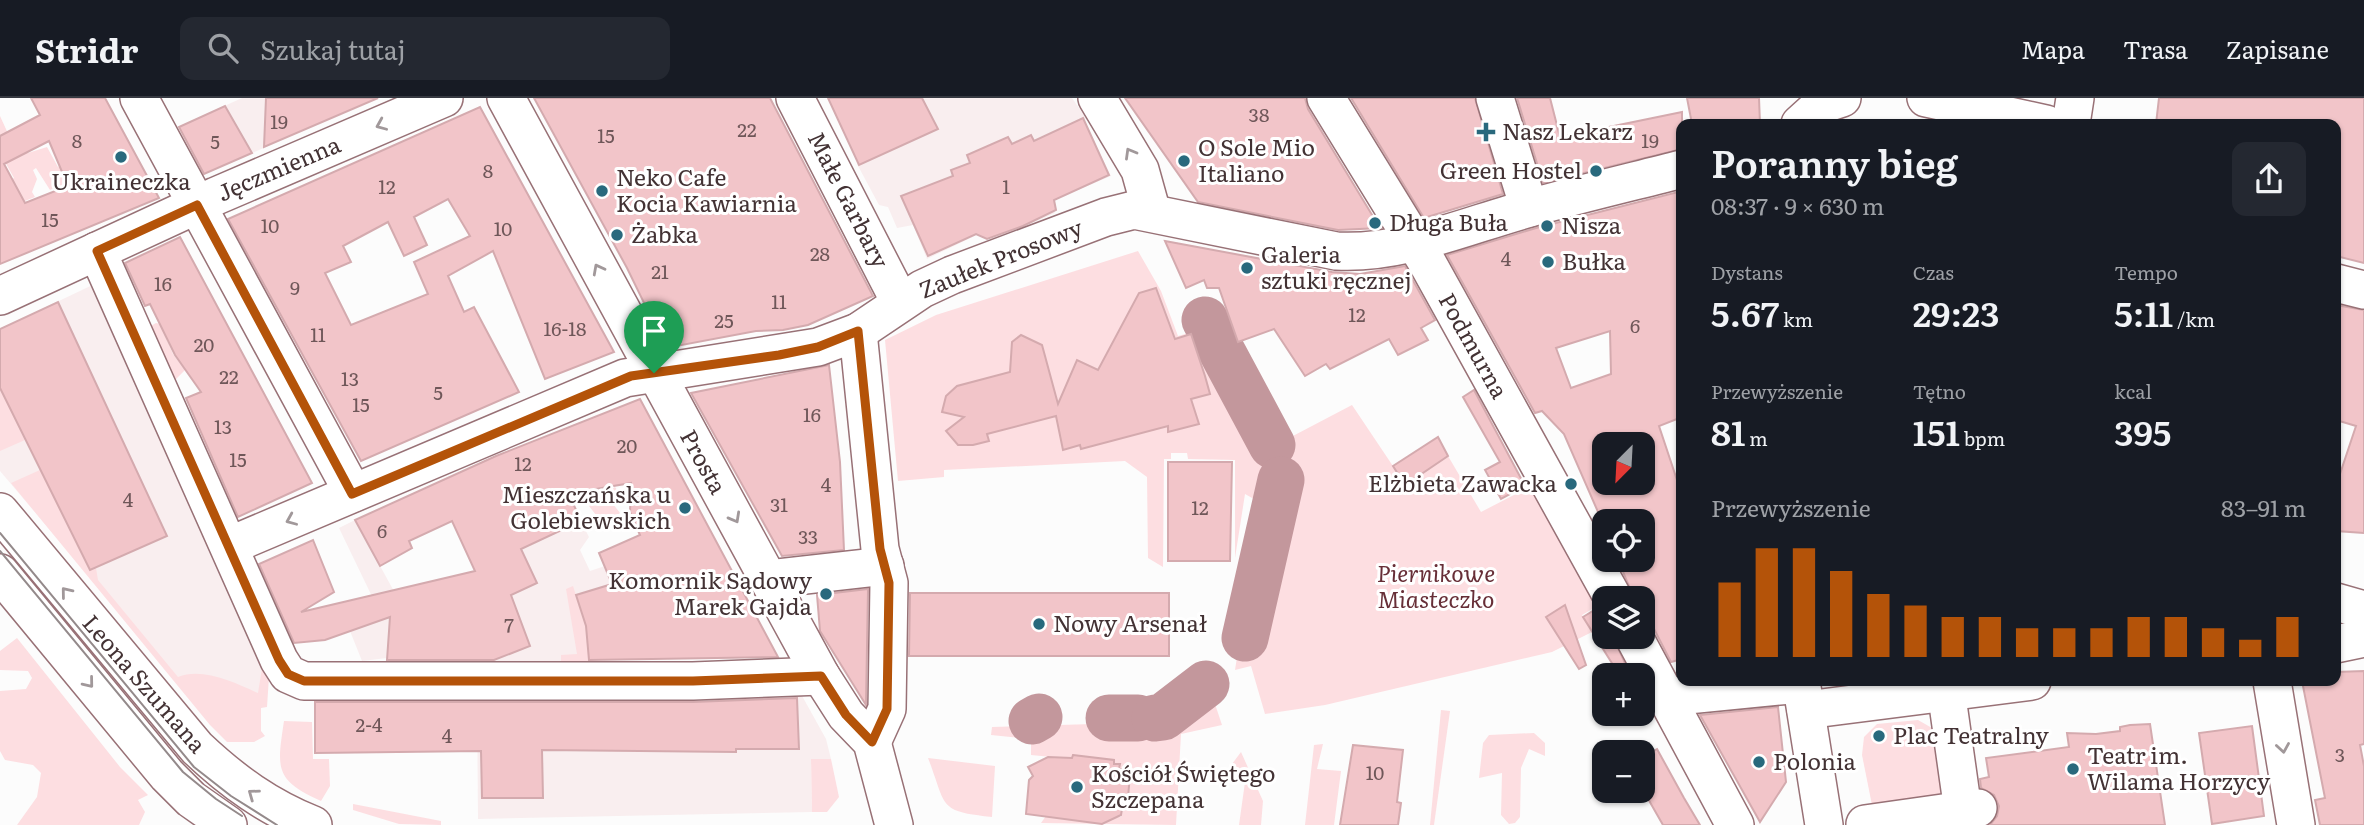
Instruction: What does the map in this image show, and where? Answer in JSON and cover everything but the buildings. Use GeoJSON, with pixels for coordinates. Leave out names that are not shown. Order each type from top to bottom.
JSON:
{"type":"FeatureCollection","features":[{"type":"Feature","properties":{"kind":"street"},"geometry":{"type":"LineString","coordinates":[[139,98],[352,494]]}},
{"type":"Feature","properties":{"kind":"street","name":"Jęczmienna"},"geometry":{"type":"LineString","coordinates":[[0,296],[197,205],[444,98]]}},
{"type":"Feature","properties":{"kind":"street","name":"Prosta"},"geometry":{"type":"LineString","coordinates":[[506,98],[821,676],[846,715],[872,742],[894,825]]}},
{"type":"Feature","properties":{"kind":"street","name":"Małe Garbary"},"geometry":{"type":"LineString","coordinates":[[795,98],[900,302]]}},
{"type":"Feature","properties":{"kind":"street"},"geometry":{"type":"LineString","coordinates":[[1097,98],[1140,170],[1152,212]]}},
{"type":"Feature","properties":{"kind":"street","name":"Podmurna"},"geometry":{"type":"LineString","coordinates":[[1326,98],[1412,241],[1606,586]]}},
{"type":"Feature","properties":{"kind":"street"},"geometry":{"type":"LineString","coordinates":[[1495,98],[1529,208]]}},
{"type":"Feature","properties":{"kind":"street"},"geometry":{"type":"LineString","coordinates":[[1791,98],[1791,119]]}},
{"type":"Feature","properties":{"kind":"street"},"geometry":{"type":"LineString","coordinates":[[1806,119],[1821,105],[1842,98]]}},
{"type":"Feature","properties":{"kind":"street"},"geometry":{"type":"LineString","coordinates":[[1926,98],[2023,119]]}},
{"type":"Feature","properties":{"kind":"street"},"geometry":{"type":"LineString","coordinates":[[2072,119],[2076,98]]}},
{"type":"Feature","properties":{"kind":"street","name":"Zaułek Prosowy"},"geometry":{"type":"LineString","coordinates":[[229,546],[622,379],[818,347],[858,331],[900,302],[952,275],[1106,217],[1134,210],[1152,212],[1336,251],[1368,251],[1676,171]]}},
{"type":"Feature","properties":{"kind":"street"},"geometry":{"type":"LineString","coordinates":[[97,251],[279,660],[288,674],[304,681],[693,681],[821,676]]}},
{"type":"Feature","properties":{"kind":"street"},"geometry":{"type":"LineString","coordinates":[[2341,284],[2364,290]]}},
{"type":"Feature","properties":{"kind":"street"},"geometry":{"type":"LineString","coordinates":[[858,331],[880,549],[889,583],[887,709],[872,742]]}},
{"type":"Feature","properties":{"kind":"street","name":"Leona Szumana"},"geometry":{"type":"LineString","coordinates":[[0,512],[197,748],[226,775],[262,801],[313,825]]}},
{"type":"Feature","properties":{"kind":"street"},"geometry":{"type":"LineString","coordinates":[[769,579],[885,566]]}},
{"type":"Feature","properties":{"kind":"street","name":"Leona Szumana"},"geometry":{"type":"LineString","coordinates":[[0,573],[167,775],[191,799],[228,825]]}},
{"type":"Feature","properties":{"kind":"street"},"geometry":{"type":"LineString","coordinates":[[2341,637],[2356,615]]}},
{"type":"Feature","properties":{"kind":"street"},"geometry":{"type":"LineString","coordinates":[[1641,649],[1735,825]]}},
{"type":"Feature","properties":{"kind":"street"},"geometry":{"type":"LineString","coordinates":[[1667,696],[1946,690],[1984,686]]}},
{"type":"Feature","properties":{"kind":"street"},"geometry":{"type":"LineString","coordinates":[[2273,686],[2296,825]]}},
{"type":"Feature","properties":{"kind":"street"},"geometry":{"type":"LineString","coordinates":[[1865,824],[1969,814],[1946,690]]}},
{"type":"Feature","properties":{"kind":"street"},"geometry":{"type":"LineString","coordinates":[[1803,691],[1824,825]]}},
{"type":"Feature","properties":{"kind":"shaded area"},"geometry":{"type":"Polygon","coordinates":[[[242,98],[376,98],[203,175],[178,127],[242,98]]]}},
{"type":"Feature","properties":{"kind":"shaded area"},"geometry":{"type":"Polygon","coordinates":[[[881,98],[1072,98],[1086,118],[1084,121],[1111,176],[1049,202],[1055,213],[992,241],[987,230],[927,259],[913,225],[897,228],[888,207],[879,205],[857,164],[881,98]]]}},
{"type":"Feature","properties":{"kind":"shaded area"},"geometry":{"type":"Polygon","coordinates":[[[103,280],[266,661],[259,694],[227,739],[0,471],[0,329],[103,280]]]}},
{"type":"Feature","properties":{"kind":"shaded area"},"geometry":{"type":"Polygon","coordinates":[[[453,477],[581,521],[589,537],[580,550],[590,571],[605,566],[613,584],[576,595],[586,626],[590,664],[417,669],[405,661],[387,658],[362,661],[350,631],[379,611],[339,528],[355,520],[396,595],[480,582],[453,477]]]}},
{"type":"Feature","properties":{"kind":"shaded area"},"geometry":{"type":"Polygon","coordinates":[[[801,694],[826,739],[831,759],[811,759],[812,812],[478,819],[477,698],[801,694]]]}},
{"type":"Feature","properties":{"kind":"green space"},"geometry":{"type":"Polygon","coordinates":[[[0,116],[16,151],[24,146],[28,153],[47,147],[58,167],[90,151],[99,170],[50,190],[36,168],[33,170],[37,179],[32,192],[35,197],[7,208],[0,186],[14,178],[0,153],[0,116]]]}},
{"type":"Feature","properties":{"kind":"green space","name":"Piernikowe Miasteczko"},"geometry":{"type":"Polygon","coordinates":[[[1138,251],[1161,291],[1178,336],[1203,329],[1268,449],[1352,405],[1405,484],[1448,456],[1481,512],[1535,484],[1592,588],[1592,609],[1582,615],[1592,632],[1552,652],[1325,705],[1265,714],[1251,666],[1235,670],[1261,503],[1245,494],[1235,558],[1235,460],[1188,459],[1187,453],[1171,453],[1171,459],[1164,459],[1163,567],[1148,558],[1147,477],[1125,461],[944,470],[944,477],[898,481],[885,340],[936,315],[1138,251]]]}},
{"type":"Feature","properties":{"kind":"green space"},"geometry":{"type":"Polygon","coordinates":[[[156,323],[160,324],[173,354],[185,370],[176,379],[169,379],[142,331],[156,323]]]}},
{"type":"Feature","properties":{"kind":"green space"},"geometry":{"type":"Polygon","coordinates":[[[0,388],[25,440],[0,451],[0,388]]]}},
{"type":"Feature","properties":{"kind":"green space"},"geometry":{"type":"Polygon","coordinates":[[[40,470],[90,570],[96,568],[98,580],[178,677],[188,674],[208,675],[258,693],[265,650],[270,662],[267,707],[261,708],[261,731],[265,736],[254,742],[227,742],[210,725],[11,483],[40,470]]]}},
{"type":"Feature","properties":{"kind":"green space"},"geometry":{"type":"Polygon","coordinates":[[[615,487],[622,497],[613,504],[620,513],[603,524],[589,506],[615,487]]]}},
{"type":"Feature","properties":{"kind":"green space"},"geometry":{"type":"Polygon","coordinates":[[[573,586],[586,626],[590,664],[561,666],[561,655],[577,654],[566,589],[573,586]]]}},
{"type":"Feature","properties":{"kind":"green space"},"geometry":{"type":"Polygon","coordinates":[[[17,638],[120,767],[148,795],[138,800],[145,812],[139,825],[17,825],[37,797],[41,773],[33,765],[5,760],[0,751],[0,691],[26,689],[32,678],[28,671],[0,670],[0,651],[17,638]]]}},
{"type":"Feature","properties":{"kind":"green space"},"geometry":{"type":"Polygon","coordinates":[[[1209,686],[1222,725],[1181,734],[1176,825],[1041,823],[1048,813],[1064,819],[1121,817],[1124,797],[1128,797],[1130,775],[1127,770],[1119,772],[1120,765],[1114,764],[1113,760],[1076,755],[1072,759],[1031,755],[1031,739],[991,735],[992,727],[1162,722],[1209,686]]]}},
{"type":"Feature","properties":{"kind":"green space"},"geometry":{"type":"Polygon","coordinates":[[[1441,710],[1450,711],[1434,825],[1430,825],[1441,710]]]}},
{"type":"Feature","properties":{"kind":"green space"},"geometry":{"type":"Polygon","coordinates":[[[1918,720],[1932,728],[1946,793],[1872,805],[1862,755],[1864,737],[1877,724],[1918,720]]]}},
{"type":"Feature","properties":{"kind":"green space"},"geometry":{"type":"Polygon","coordinates":[[[284,721],[312,722],[313,759],[329,759],[330,786],[321,801],[294,786],[282,771],[280,750],[284,721]]]}},
{"type":"Feature","properties":{"kind":"green space"},"geometry":{"type":"Polygon","coordinates":[[[1534,733],[1545,743],[1545,756],[1529,749],[1521,768],[1520,817],[1515,823],[1509,824],[1501,815],[1502,773],[1479,778],[1483,743],[1489,735],[1534,733]]]}},
{"type":"Feature","properties":{"kind":"green space"},"geometry":{"type":"Polygon","coordinates":[[[1323,744],[1317,769],[1341,771],[1334,825],[1305,825],[1314,745],[1323,744]]]}},
{"type":"Feature","properties":{"kind":"green space"},"geometry":{"type":"Polygon","coordinates":[[[1241,752],[1263,801],[1261,825],[1239,825],[1246,775],[1226,772],[1241,752]]]}},
{"type":"Feature","properties":{"kind":"green space"},"geometry":{"type":"Polygon","coordinates":[[[928,758],[995,766],[992,817],[961,812],[946,804],[928,758]]]}},
{"type":"Feature","properties":{"kind":"green space"},"geometry":{"type":"Polygon","coordinates":[[[811,759],[831,759],[839,797],[827,812],[812,812],[811,759]]]}},
{"type":"Feature","properties":{"kind":"green space"},"geometry":{"type":"Polygon","coordinates":[[[353,804],[441,821],[441,825],[399,824],[353,810],[353,804]]]}},
{"type":"Feature","properties":{"kind":"waterway"},"geometry":{"type":"LineString","coordinates":[[1205,320],[1272,445]]}},
{"type":"Feature","properties":{"kind":"waterway"},"geometry":{"type":"LineString","coordinates":[[1245,638],[1281,480]]}},
{"type":"Feature","properties":{"kind":"waterway"},"geometry":{"type":"LineString","coordinates":[[1155,718],[1163,717],[1206,684]]}},
{"type":"Feature","properties":{"kind":"waterway"},"geometry":{"type":"LineString","coordinates":[[1032,721],[1039,717]]}},
{"type":"Feature","properties":{"kind":"waterway"},"geometry":{"type":"LineString","coordinates":[[1109,718],[1138,718]]}},
{"type":"Feature","properties":{"kind":"tram line"},"geometry":{"type":"LineString","coordinates":[[0,533],[194,767],[231,796],[277,825]]}},
{"type":"Feature","properties":{"kind":"tram line"},"geometry":{"type":"LineString","coordinates":[[0,551],[183,772],[242,816]]}},
{"type":"Feature","properties":{"kind":"place","name":"Nasz Lekarz"},"geometry":{"type":"Point","coordinates":[1486,132]}},
{"type":"Feature","properties":{"kind":"place","name":"Ukraineczka"},"geometry":{"type":"Point","coordinates":[121,157]}},
{"type":"Feature","properties":{"kind":"place","name":"O Sole Mio Italiano"},"geometry":{"type":"Point","coordinates":[1184,161]}},
{"type":"Feature","properties":{"kind":"place","name":"Green Hostel"},"geometry":{"type":"Point","coordinates":[1596,171]}},
{"type":"Feature","properties":{"kind":"place","name":"Neko Cafe Kocia Kawiarnia"},"geometry":{"type":"Point","coordinates":[602,191]}},
{"type":"Feature","properties":{"kind":"place","name":"Długa Buła"},"geometry":{"type":"Point","coordinates":[1375,223]}},
{"type":"Feature","properties":{"kind":"place","name":"Nisza"},"geometry":{"type":"Point","coordinates":[1547,226]}},
{"type":"Feature","properties":{"kind":"place","name":"Żabka"},"geometry":{"type":"Point","coordinates":[617,235]}},
{"type":"Feature","properties":{"kind":"place","name":"Bułka"},"geometry":{"type":"Point","coordinates":[1548,262]}},
{"type":"Feature","properties":{"kind":"place","name":"Galeria sztuki ręcznej"},"geometry":{"type":"Point","coordinates":[1247,268]}},
{"type":"Feature","properties":{"kind":"place","name":"Elżbieta Zawacka"},"geometry":{"type":"Point","coordinates":[1571,484]}},
{"type":"Feature","properties":{"kind":"place","name":"Mieszczańska u Golebiewskich"},"geometry":{"type":"Point","coordinates":[685,508]}},
{"type":"Feature","properties":{"kind":"place","name":"Komornik Sądowy Marek Gajda"},"geometry":{"type":"Point","coordinates":[826,594]}},
{"type":"Feature","properties":{"kind":"place","name":"Nowy Arsenał"},"geometry":{"type":"Point","coordinates":[1039,624]}},
{"type":"Feature","properties":{"kind":"place","name":"Plac Teatralny"},"geometry":{"type":"Point","coordinates":[1879,736]}},
{"type":"Feature","properties":{"kind":"place","name":"Polonia"},"geometry":{"type":"Point","coordinates":[1759,762]}},
{"type":"Feature","properties":{"kind":"place","name":"Teatr im. Wilama Horzycy"},"geometry":{"type":"Point","coordinates":[2073,769]}},
{"type":"Feature","properties":{"kind":"place","name":"Kościół Świętego Szczepana"},"geometry":{"type":"Point","coordinates":[1077,787]}},
{"type":"Feature","properties":{"kind":"route"},"geometry":{"type":"LineString","coordinates":[[197,205],[352,494],[622,379],[654,373],[818,347],[858,331],[880,549],[889,583],[887,709],[878,735],[872,742],[846,715],[821,676],[693,681],[295,679],[288,674],[279,660],[97,251],[197,205]]}}]}
